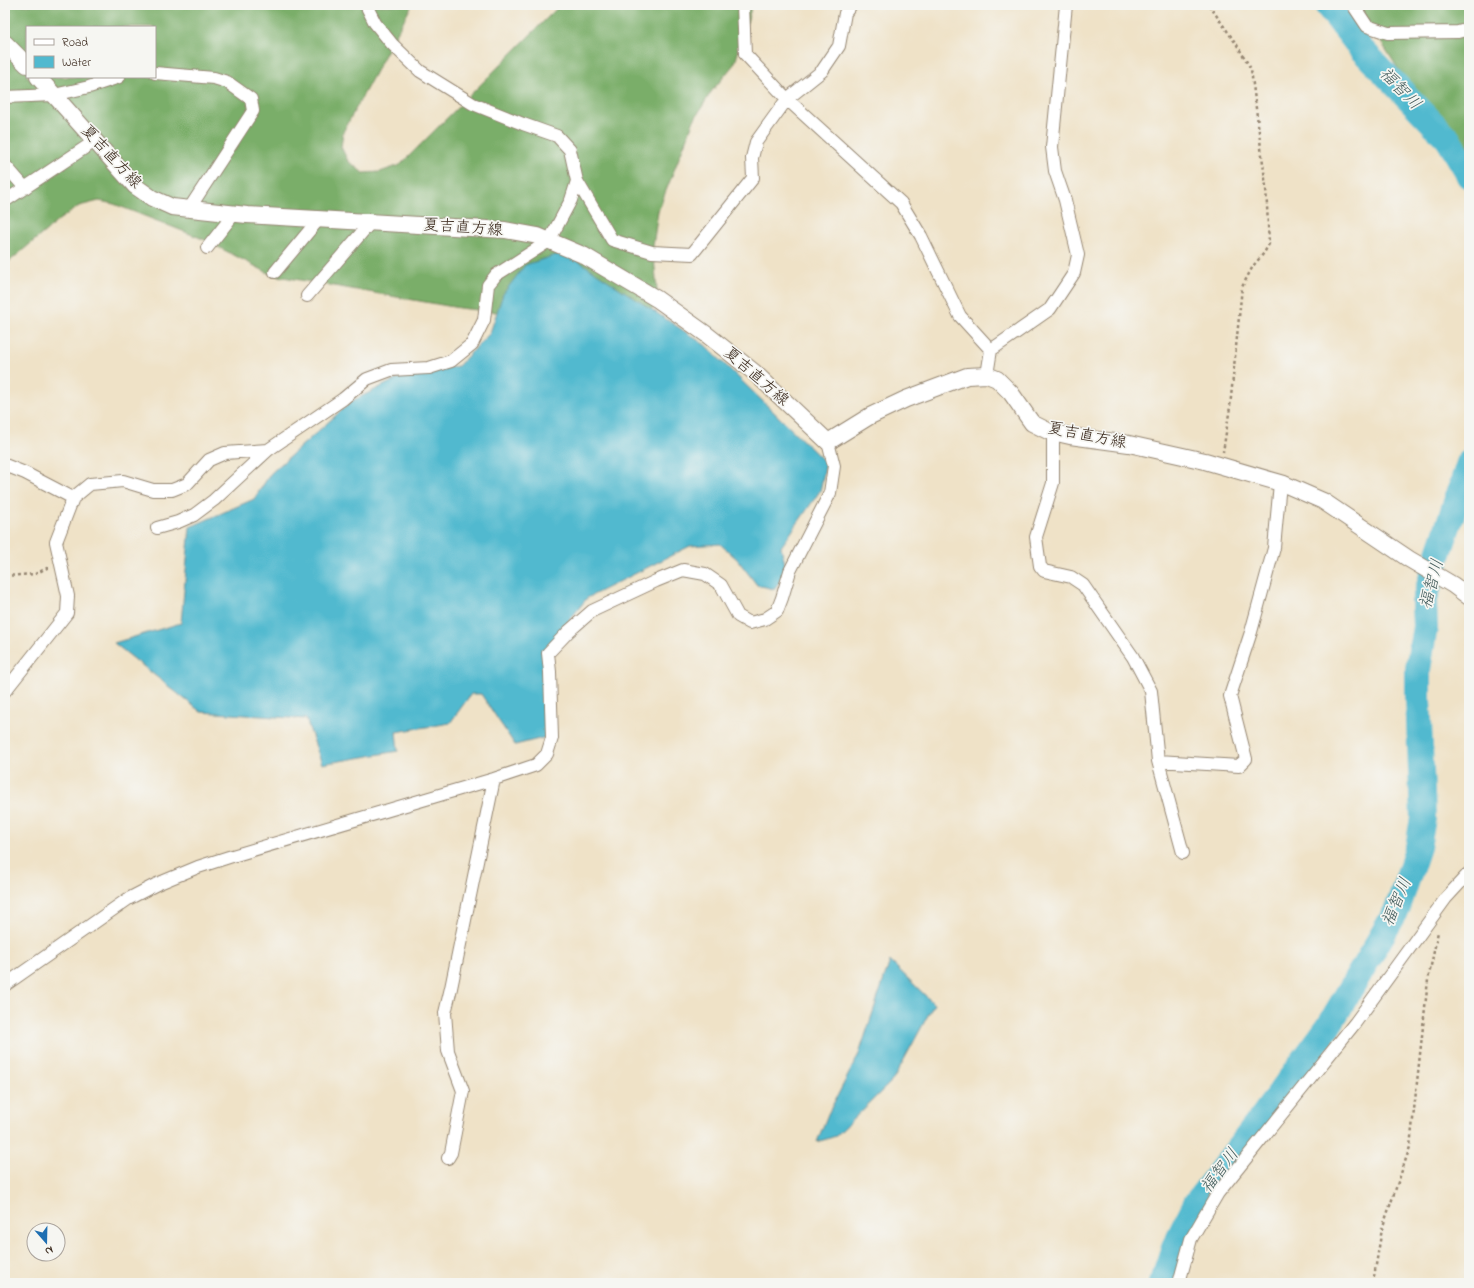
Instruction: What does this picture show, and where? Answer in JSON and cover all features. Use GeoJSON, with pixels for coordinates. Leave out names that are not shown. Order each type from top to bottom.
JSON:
{"type":"FeatureCollection","features":[{"type":"Feature","properties":{"kind":"main road"},"geometry":{"type":"LineString","coordinates":[[5,43],[26,64]]}},
{"type":"Feature","properties":{"kind":"main road","name":"夏吉直方線"},"geometry":{"type":"LineString","coordinates":[[39,78],[135,186],[152,198],[172,208],[234,214],[505,230],[538,236],[583,255],[657,300],[706,334],[754,372],[828,442]]}},
{"type":"Feature","properties":{"kind":"main road","name":"夏吉直方線"},"geometry":{"type":"LineString","coordinates":[[987,375],[996,379],[1011,393],[1032,423],[1053,432],[1070,436],[1129,444],[1221,466],[1280,483],[1323,501],[1409,559],[1453,585],[1469,597]]}},
{"type":"Feature","properties":{"kind":"main road"},"geometry":{"type":"LineString","coordinates":[[828,442],[870,416],[906,399],[967,376],[987,375]]}},
{"type":"Feature","properties":{"kind":"street"},"geometry":{"type":"LineString","coordinates":[[366,5],[375,22],[392,44],[420,71],[473,104],[557,136],[570,150],[576,181],[612,240],[652,252],[692,254],[754,178],[752,158],[756,142],[787,99],[822,71],[839,46],[845,13],[851,5]]}},
{"type":"Feature","properties":{"kind":"street"},"geometry":{"type":"LineString","coordinates":[[743,5],[745,54],[787,99],[901,204],[921,236],[960,316],[991,350]]}},
{"type":"Feature","properties":{"kind":"street"},"geometry":{"type":"LineString","coordinates":[[987,375],[991,350],[1050,309],[1074,273],[1078,256],[1066,200],[1055,171],[1052,147],[1066,5]]}},
{"type":"Feature","properties":{"kind":"street"},"geometry":{"type":"LineString","coordinates":[[1353,5],[1367,26],[1388,33],[1458,32],[1469,28]]}},
{"type":"Feature","properties":{"kind":"street"},"geometry":{"type":"LineString","coordinates":[[156,73],[214,78],[227,82],[251,99],[254,111],[189,209]]}},
{"type":"Feature","properties":{"kind":"street"},"geometry":{"type":"LineString","coordinates":[[5,97],[54,95],[89,87],[116,78]]}},
{"type":"Feature","properties":{"kind":"street"},"geometry":{"type":"LineString","coordinates":[[5,201],[95,141]]}},
{"type":"Feature","properties":{"kind":"street"},"geometry":{"type":"LineString","coordinates":[[5,165],[25,188]]}},
{"type":"Feature","properties":{"kind":"street"},"geometry":{"type":"LineString","coordinates":[[157,528],[178,522],[194,515],[214,500],[268,450],[343,399],[367,379],[391,370],[429,368],[451,361],[472,344],[484,320],[488,286],[496,275],[549,241],[571,200],[576,181]]}},
{"type":"Feature","properties":{"kind":"street"},"geometry":{"type":"LineString","coordinates":[[207,248],[234,214]]}},
{"type":"Feature","properties":{"kind":"street"},"geometry":{"type":"LineString","coordinates":[[275,272],[319,219]]}},
{"type":"Feature","properties":{"kind":"street"},"geometry":{"type":"LineString","coordinates":[[307,296],[371,222]]}},
{"type":"Feature","properties":{"kind":"street"},"geometry":{"type":"LineString","coordinates":[[1053,432],[1053,483],[1036,537],[1040,566],[1044,571],[1072,577],[1083,586],[1133,657],[1151,691],[1158,761],[1183,853]]}},
{"type":"Feature","properties":{"kind":"street"},"geometry":{"type":"LineString","coordinates":[[5,985],[128,900],[157,884],[198,867],[494,780],[536,766],[547,754],[552,738],[548,653],[569,631],[592,611],[683,570],[705,574],[722,585],[738,616],[750,624],[765,620],[777,611],[790,570],[830,493],[834,466],[828,442]]}},
{"type":"Feature","properties":{"kind":"street"},"geometry":{"type":"LineString","coordinates":[[5,691],[67,613],[68,596],[56,542],[73,498],[90,484],[123,481],[153,490],[172,490],[187,484],[209,460],[225,453],[268,450]]}},
{"type":"Feature","properties":{"kind":"street"},"geometry":{"type":"LineString","coordinates":[[8,470],[73,498]]}},
{"type":"Feature","properties":{"kind":"street"},"geometry":{"type":"LineString","coordinates":[[1158,761],[1239,766],[1246,759],[1230,696],[1251,632],[1274,548],[1280,483]]}},
{"type":"Feature","properties":{"kind":"street"},"geometry":{"type":"LineString","coordinates":[[448,1158],[451,1153],[463,1091],[448,1051],[445,1013],[494,780]]}},
{"type":"Feature","properties":{"kind":"street"},"geometry":{"type":"LineString","coordinates":[[1179,1283],[1191,1239],[1218,1193],[1355,1023],[1446,898],[1469,873]]}},
{"type":"Feature","properties":{"kind":"path"},"geometry":{"type":"LineString","coordinates":[[1209,5],[1237,45],[1251,69],[1266,187],[1269,244],[1264,253],[1253,266],[1242,287],[1230,407],[1221,466]]}},
{"type":"Feature","properties":{"kind":"path"},"geometry":{"type":"LineString","coordinates":[[5,576],[35,574],[60,561]]}},
{"type":"Feature","properties":{"kind":"path"},"geometry":{"type":"LineString","coordinates":[[1374,1283],[1382,1229],[1410,1147],[1428,980],[1439,928]]}},
{"type":"Feature","properties":{"kind":"green space"},"geometry":{"type":"Polygon","coordinates":[[[5,5],[412,5],[343,132],[341,147],[348,161],[363,173],[380,172],[400,165],[560,5],[752,5],[735,63],[711,92],[694,120],[658,211],[653,246],[658,302],[648,313],[572,320],[459,308],[272,275],[203,239],[114,204],[99,201],[79,206],[60,219],[5,265],[5,5]]]}},
{"type":"Feature","properties":{"kind":"green space"},"geometry":{"type":"Polygon","coordinates":[[[1360,5],[1469,5],[1469,149],[1430,111],[1397,67],[1364,15],[1360,5]]]}},
{"type":"Feature","properties":{"kind":"water"},"geometry":{"type":"Polygon","coordinates":[[[565,252],[705,345],[826,463],[820,491],[781,547],[787,572],[774,589],[757,585],[737,559],[720,544],[690,546],[587,598],[544,652],[547,737],[515,745],[481,694],[471,694],[450,723],[396,732],[398,751],[322,764],[306,719],[201,712],[114,643],[181,623],[190,527],[254,499],[271,473],[352,401],[403,376],[458,366],[490,333],[503,294],[525,265],[565,252]]]}},
{"type":"Feature","properties":{"kind":"water"},"geometry":{"type":"Polygon","coordinates":[[[890,961],[934,1004],[893,1080],[836,1136],[817,1142],[828,1114],[859,1054],[890,961]]]}},
{"type":"Feature","properties":{"kind":"waterway","name":"福智川"},"geometry":{"type":"LineString","coordinates":[[1327,5],[1362,50],[1448,139],[1469,176]]}},
{"type":"Feature","properties":{"kind":"waterway","name":"福智川"},"geometry":{"type":"LineString","coordinates":[[1162,1283],[1174,1247],[1196,1203],[1260,1120],[1328,1027],[1397,910],[1418,847],[1423,818],[1418,669],[1425,627],[1424,603],[1469,463]]}}]}
